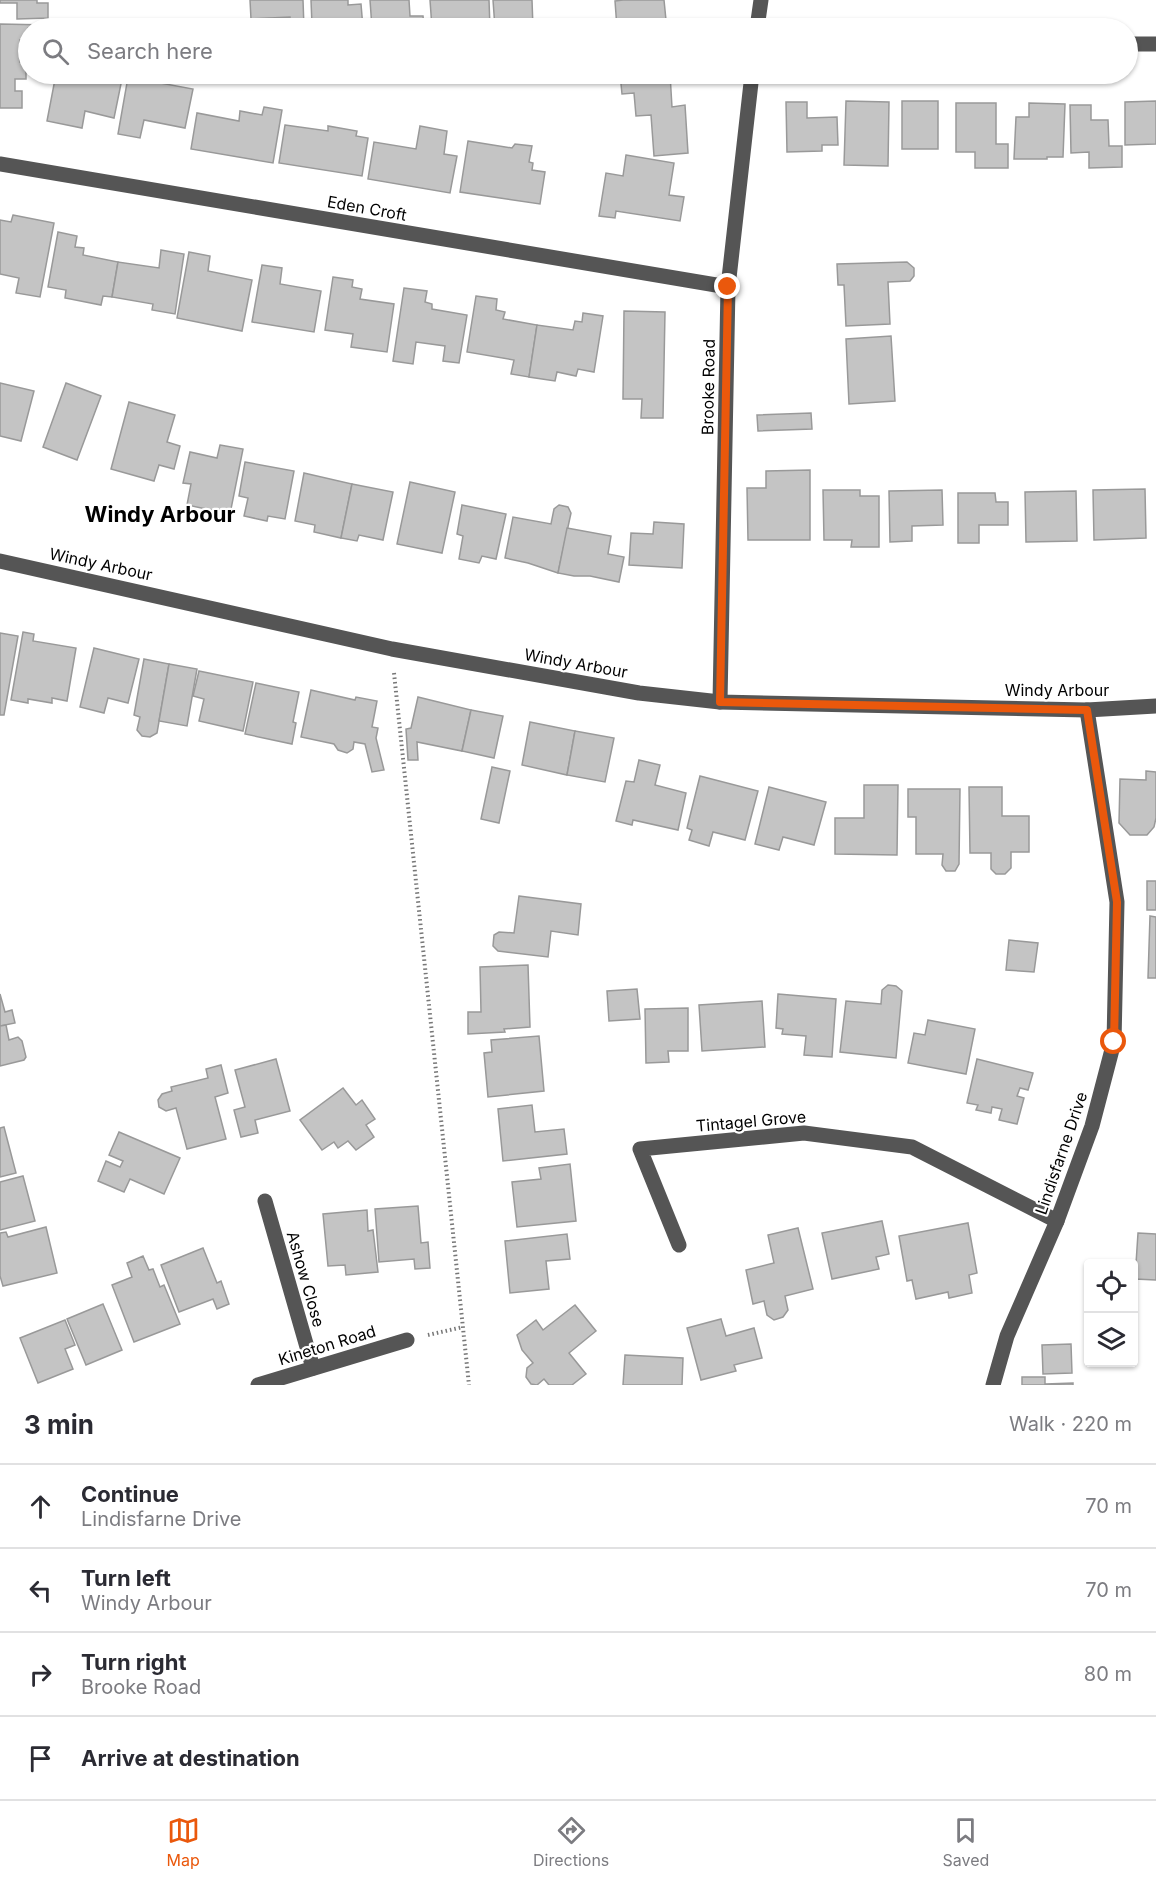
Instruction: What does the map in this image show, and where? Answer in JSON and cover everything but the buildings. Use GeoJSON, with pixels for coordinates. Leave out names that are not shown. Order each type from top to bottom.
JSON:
{"type":"FeatureCollection","features":[{"type":"Feature","properties":{"kind":"street"},"geometry":{"type":"LineString","coordinates":[[758,18],[761,0]]}},
{"type":"Feature","properties":{"kind":"street"},"geometry":{"type":"LineString","coordinates":[[1138,44],[1156,44]]}},
{"type":"Feature","properties":{"kind":"street","name":"Brooke Road"},"geometry":{"type":"LineString","coordinates":[[720,702],[728,287],[751,84]]}},
{"type":"Feature","properties":{"kind":"street","name":"Eden Croft"},"geometry":{"type":"LineString","coordinates":[[0,164],[728,287]]}},
{"type":"Feature","properties":{"kind":"street","name":"Windy Arbour"},"geometry":{"type":"LineString","coordinates":[[0,561],[392,649],[639,693],[720,702],[1087,710],[1156,706]]}},
{"type":"Feature","properties":{"kind":"street","name":"Lindisfarne Drive"},"geometry":{"type":"LineString","coordinates":[[993,1385],[1007,1336],[1057,1221],[1092,1126],[1114,1042],[1117,902],[1087,710]]}},
{"type":"Feature","properties":{"kind":"street","name":"Tintagel Grove"},"geometry":{"type":"LineString","coordinates":[[679,1245],[640,1149],[804,1133],[912,1147],[1057,1221]]}},
{"type":"Feature","properties":{"kind":"street","name":"Ashow Close"},"geometry":{"type":"LineString","coordinates":[[265,1201],[313,1368]]}},
{"type":"Feature","properties":{"kind":"street","name":"Kineton Road"},"geometry":{"type":"LineString","coordinates":[[258,1385],[407,1340]]}},
{"type":"Feature","properties":{"kind":"path"},"geometry":{"type":"LineString","coordinates":[[392,649],[469,1385]]}},
{"type":"Feature","properties":{"kind":"path"},"geometry":{"type":"LineString","coordinates":[[407,1340],[463,1327]]}},
{"type":"Feature","properties":{"kind":"district","name":"Windy Arbour"},"geometry":{"type":"Point","coordinates":[160,514]}},
{"type":"Feature","properties":{"kind":"route"},"geometry":{"type":"LineString","coordinates":[[728,287],[720,702],[1087,710],[1117,902],[1114,1042]]}}]}
